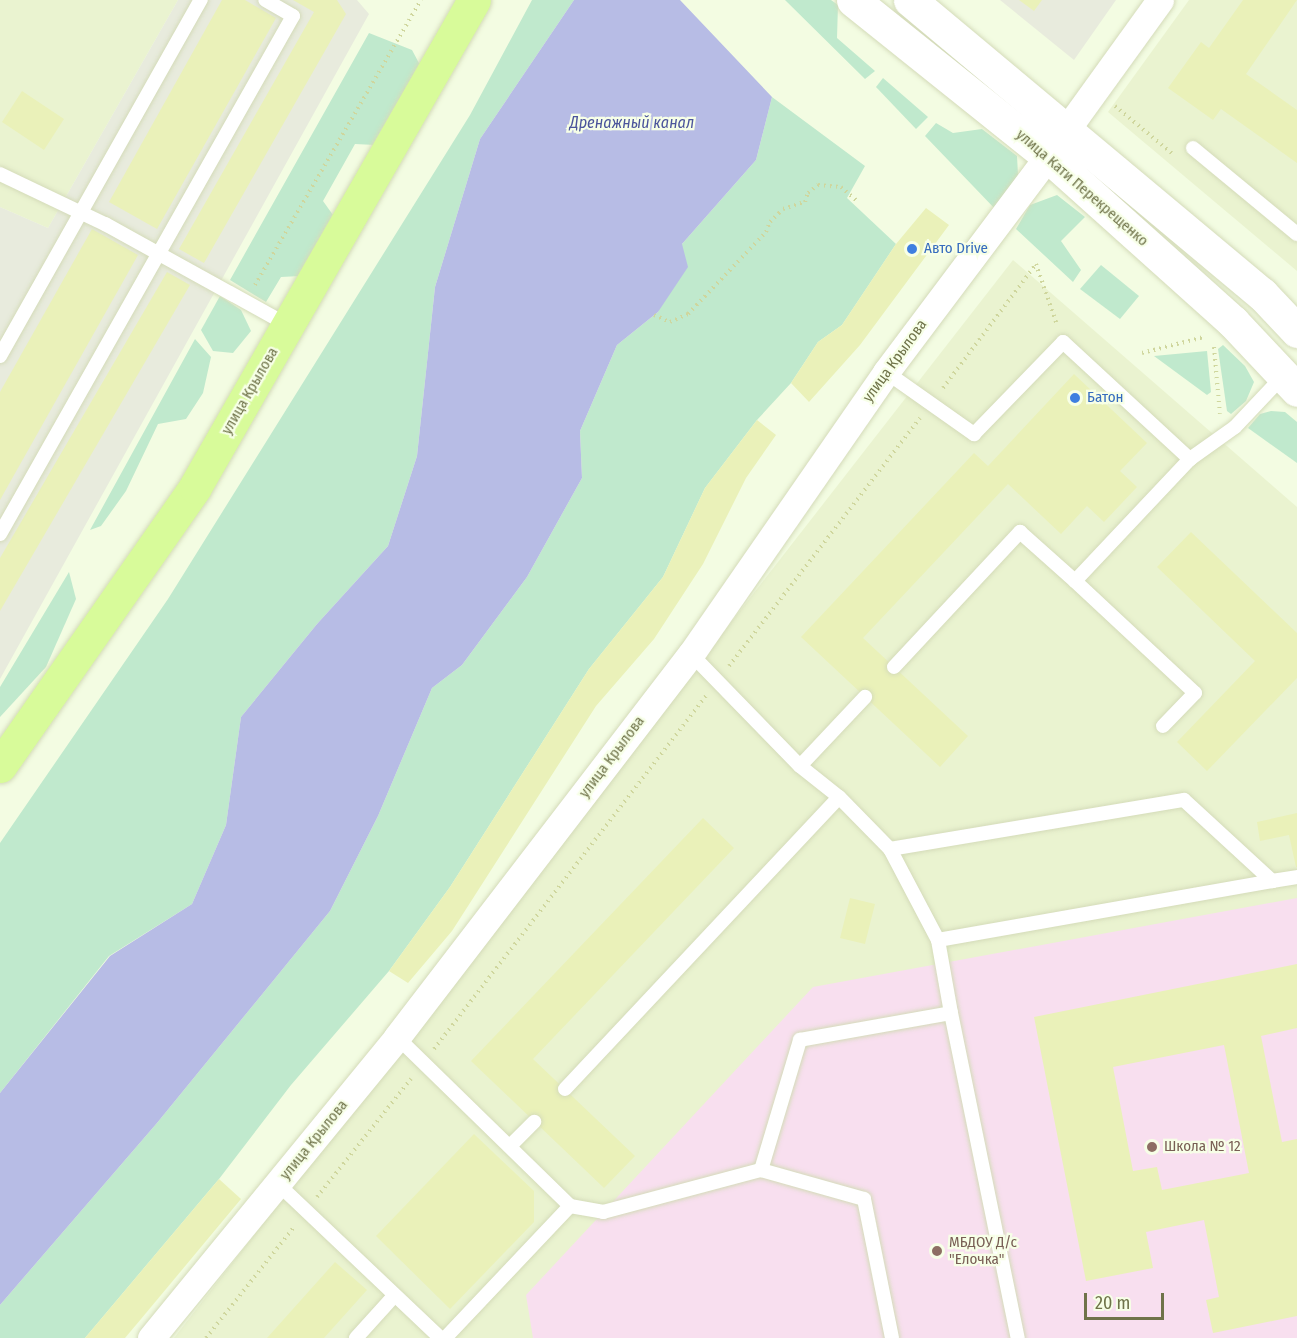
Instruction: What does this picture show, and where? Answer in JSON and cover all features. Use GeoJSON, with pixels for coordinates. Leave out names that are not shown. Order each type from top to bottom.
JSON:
{"type":"FeatureCollection","features":[{"type":"Feature","properties":{"kind":"main road","name":"улица Крылова"},"geometry":{"type":"LineString","coordinates":[[0,766],[195,487],[474,0]]}},
{"type":"Feature","properties":{"kind":"street","name":"улица Кати Перекрещенко"},"geometry":{"type":"LineString","coordinates":[[853,0],[1048,156],[1233,322],[1291,383]]}},
{"type":"Feature","properties":{"kind":"street"},"geometry":{"type":"LineString","coordinates":[[910,0],[1262,294],[1297,331]]}},
{"type":"Feature","properties":{"kind":"street"},"geometry":{"type":"LineString","coordinates":[[1067,129],[1160,0]]}},
{"type":"Feature","properties":{"kind":"street","name":"улица Крылова"},"geometry":{"type":"LineString","coordinates":[[151,1338],[397,1037],[691,654],[886,372],[1048,156]]}},
{"type":"Feature","properties":{"kind":"lane"},"geometry":{"type":"LineString","coordinates":[[0,356],[201,0]]}},
{"type":"Feature","properties":{"kind":"lane"},"geometry":{"type":"LineString","coordinates":[[0,534],[293,16],[265,0]]}},
{"type":"Feature","properties":{"kind":"lane"},"geometry":{"type":"LineString","coordinates":[[1193,147],[1297,234]]}},
{"type":"Feature","properties":{"kind":"lane"},"geometry":{"type":"LineString","coordinates":[[0,174],[80,212],[288,326]]}},
{"type":"Feature","properties":{"kind":"lane"},"geometry":{"type":"LineString","coordinates":[[886,372],[974,434],[1062,342],[1190,459]]}},
{"type":"Feature","properties":{"kind":"lane"},"geometry":{"type":"LineString","coordinates":[[1075,581],[1190,459],[1291,383]]}},
{"type":"Feature","properties":{"kind":"lane"},"geometry":{"type":"LineString","coordinates":[[894,667],[1020,532],[1195,693],[1163,726]]}},
{"type":"Feature","properties":{"kind":"lane"},"geometry":{"type":"LineString","coordinates":[[691,654],[716,683],[800,766],[839,797],[890,849],[938,940],[1018,1338]]}},
{"type":"Feature","properties":{"kind":"lane"},"geometry":{"type":"LineString","coordinates":[[800,766],[865,697]]}},
{"type":"Feature","properties":{"kind":"lane"},"geometry":{"type":"LineString","coordinates":[[565,1089],[839,797]]}},
{"type":"Feature","properties":{"kind":"lane"},"geometry":{"type":"LineString","coordinates":[[890,849],[1184,800],[1272,881]]}},
{"type":"Feature","properties":{"kind":"lane"},"geometry":{"type":"LineString","coordinates":[[938,940],[1297,877]]}},
{"type":"Feature","properties":{"kind":"lane"},"geometry":{"type":"LineString","coordinates":[[761,1170],[800,1040],[951,1013]]}},
{"type":"Feature","properties":{"kind":"lane"},"geometry":{"type":"LineString","coordinates":[[397,1037],[511,1145],[570,1206],[603,1212],[761,1170],[864,1199],[892,1338]]}},
{"type":"Feature","properties":{"kind":"lane"},"geometry":{"type":"LineString","coordinates":[[511,1145],[534,1122]]}},
{"type":"Feature","properties":{"kind":"lane"},"geometry":{"type":"LineString","coordinates":[[278,1184],[440,1338]]}},
{"type":"Feature","properties":{"kind":"lane"},"geometry":{"type":"LineString","coordinates":[[445,1338],[570,1206]]}},
{"type":"Feature","properties":{"kind":"lane"},"geometry":{"type":"LineString","coordinates":[[356,1338],[394,1296]]}},
{"type":"Feature","properties":{"kind":"path"},"geometry":{"type":"LineString","coordinates":[[245,302],[421,0]]}},
{"type":"Feature","properties":{"kind":"path"},"geometry":{"type":"LineString","coordinates":[[654,315],[670,322],[688,314],[766,232],[770,222],[783,209],[805,202],[808,193],[818,185],[841,187],[856,200]]}},
{"type":"Feature","properties":{"kind":"path"},"geometry":{"type":"LineString","coordinates":[[206,1338],[424,1062],[931,404],[1036,264],[1062,342]]}},
{"type":"Feature","properties":{"kind":"path"},"geometry":{"type":"LineString","coordinates":[[1142,353],[1208,336]]}},
{"type":"Feature","properties":{"kind":"path"},"geometry":{"type":"LineString","coordinates":[[1214,341],[1221,415]]}},
{"type":"Feature","properties":{"kind":"shaded area"},"geometry":{"type":"Polygon","coordinates":[[[0,0],[178,0],[48,228],[0,207],[0,0]]]}},
{"type":"Feature","properties":{"kind":"shaded area"},"geometry":{"type":"Polygon","coordinates":[[[178,0],[357,0],[369,14],[0,679],[0,207],[48,228],[178,0]]]}},
{"type":"Feature","properties":{"kind":"shaded area"},"geometry":{"type":"Polygon","coordinates":[[[532,0],[574,0],[480,139],[435,287],[417,456],[388,546],[317,624],[241,717],[226,825],[192,904],[109,956],[0,1093],[0,843],[168,599],[470,115],[532,0]]]}},
{"type":"Feature","properties":{"kind":"shaded area"},"geometry":{"type":"Polygon","coordinates":[[[785,0],[831,0],[838,5],[837,38],[875,71],[865,79],[785,0]]]}},
{"type":"Feature","properties":{"kind":"shaded area"},"geometry":{"type":"Polygon","coordinates":[[[1000,0],[1116,0],[1074,60],[1000,0]]]}},
{"type":"Feature","properties":{"kind":"shaded area"},"geometry":{"type":"Polygon","coordinates":[[[1189,0],[1297,0],[1297,271],[1108,112],[1189,0]]]}},
{"type":"Feature","properties":{"kind":"shaded area"},"geometry":{"type":"Polygon","coordinates":[[[369,33],[412,50],[420,65],[375,145],[355,144],[323,201],[333,215],[300,276],[281,277],[266,302],[230,280],[369,33]]]}},
{"type":"Feature","properties":{"kind":"shaded area"},"geometry":{"type":"Polygon","coordinates":[[[883,78],[928,117],[916,129],[876,87],[883,78]]]}},
{"type":"Feature","properties":{"kind":"shaded area"},"geometry":{"type":"Polygon","coordinates":[[[772,97],[865,166],[847,198],[896,244],[842,325],[818,342],[791,383],[757,420],[705,488],[663,577],[589,669],[450,887],[389,971],[291,1085],[219,1179],[85,1338],[0,1338],[0,1305],[157,1123],[330,911],[378,816],[432,688],[462,665],[527,577],[582,478],[580,431],[617,345],[658,312],[682,244],[756,160],[772,97]]]}},
{"type":"Feature","properties":{"kind":"shaded area"},"geometry":{"type":"Polygon","coordinates":[[[936,123],[953,133],[982,129],[1017,156],[1018,175],[997,211],[925,136],[936,123]]]}},
{"type":"Feature","properties":{"kind":"shaded area"},"geometry":{"type":"Polygon","coordinates":[[[1057,195],[1085,217],[1061,241],[1081,270],[1073,282],[1016,229],[1030,205],[1057,195]]]}},
{"type":"Feature","properties":{"kind":"shaded area"},"geometry":{"type":"Polygon","coordinates":[[[1013,260],[1297,507],[1297,1338],[174,1338],[1013,260]]]}},
{"type":"Feature","properties":{"kind":"shaded area"},"geometry":{"type":"Polygon","coordinates":[[[1101,265],[1139,296],[1120,319],[1080,289],[1101,265]]]}},
{"type":"Feature","properties":{"kind":"shaded area"},"geometry":{"type":"Polygon","coordinates":[[[220,296],[241,310],[251,331],[233,353],[213,351],[201,330],[220,296]]]}},
{"type":"Feature","properties":{"kind":"shaded area"},"geometry":{"type":"Polygon","coordinates":[[[195,339],[211,357],[203,393],[186,419],[158,424],[126,491],[101,526],[90,530],[195,339]]]}},
{"type":"Feature","properties":{"kind":"shaded area"},"geometry":{"type":"Polygon","coordinates":[[[1223,345],[1245,366],[1254,382],[1246,401],[1231,414],[1227,411],[1218,349],[1223,345]]]}},
{"type":"Feature","properties":{"kind":"shaded area"},"geometry":{"type":"Polygon","coordinates":[[[1207,351],[1211,392],[1207,395],[1154,356],[1207,351]]]}},
{"type":"Feature","properties":{"kind":"shaded area"},"geometry":{"type":"Polygon","coordinates":[[[1271,411],[1285,412],[1297,422],[1297,463],[1248,428],[1260,414],[1271,411]]]}},
{"type":"Feature","properties":{"kind":"shaded area"},"geometry":{"type":"Polygon","coordinates":[[[69,572],[76,599],[46,667],[0,717],[0,687],[69,572]]]}},
{"type":"Feature","properties":{"kind":"shaded area"},"geometry":{"type":"Polygon","coordinates":[[[1297,898],[1297,1338],[533,1338],[526,1295],[813,987],[1297,898]]]}},
{"type":"Feature","properties":{"kind":"water","name":"Дренажный канал"},"geometry":{"type":"Polygon","coordinates":[[[574,0],[680,0],[772,97],[756,160],[682,244],[688,267],[658,312],[617,345],[580,431],[582,478],[527,577],[462,665],[432,688],[378,816],[330,911],[157,1123],[0,1305],[0,1093],[110,956],[192,904],[226,825],[241,717],[317,624],[388,546],[417,456],[435,287],[480,139],[574,0]]]}},
{"type":"Feature","properties":{"kind":"building"},"geometry":{"type":"Polygon","coordinates":[[[222,0],[245,0],[276,18],[157,229],[109,202],[222,0]]]}},
{"type":"Feature","properties":{"kind":"building"},"geometry":{"type":"Polygon","coordinates":[[[293,0],[337,0],[346,14],[204,263],[179,249],[314,12],[293,0]]]}},
{"type":"Feature","properties":{"kind":"building"},"geometry":{"type":"Polygon","coordinates":[[[1019,0],[1042,0],[1034,11],[1019,0]]]}},
{"type":"Feature","properties":{"kind":"building"},"geometry":{"type":"Polygon","coordinates":[[[1243,0],[1297,0],[1246,74],[1297,110],[1297,163],[1221,109],[1213,120],[1168,88],[1201,42],[1209,48],[1243,0]]]}},
{"type":"Feature","properties":{"kind":"building"},"geometry":{"type":"Polygon","coordinates":[[[22,91],[64,119],[44,150],[2,122],[22,91]]]}},
{"type":"Feature","properties":{"kind":"building"},"geometry":{"type":"Polygon","coordinates":[[[926,208],[949,225],[860,345],[809,402],[791,383],[818,342],[842,325],[896,244],[926,208]]]}},
{"type":"Feature","properties":{"kind":"building"},"geometry":{"type":"Polygon","coordinates":[[[92,229],[138,255],[0,500],[0,392],[92,229]]]}},
{"type":"Feature","properties":{"kind":"building"},"geometry":{"type":"Polygon","coordinates":[[[167,272],[190,285],[0,611],[0,558],[167,272]]]}},
{"type":"Feature","properties":{"kind":"building"},"geometry":{"type":"Polygon","coordinates":[[[1074,374],[1147,443],[1120,471],[1137,487],[1104,522],[1087,506],[1061,534],[1008,484],[863,638],[968,736],[940,767],[801,637],[974,453],[988,466],[1074,374]]]}},
{"type":"Feature","properties":{"kind":"building"},"geometry":{"type":"Polygon","coordinates":[[[757,420],[776,435],[746,478],[703,564],[654,639],[596,706],[452,931],[408,983],[389,971],[450,887],[589,669],[663,577],[705,488],[757,420]]]}},
{"type":"Feature","properties":{"kind":"building"},"geometry":{"type":"Polygon","coordinates":[[[1191,532],[1297,633],[1297,678],[1207,771],[1177,742],[1255,661],[1157,567],[1191,532]]]}},
{"type":"Feature","properties":{"kind":"building"},"geometry":{"type":"Polygon","coordinates":[[[1297,813],[1296,867],[1289,835],[1260,841],[1257,822],[1297,813]]]}},
{"type":"Feature","properties":{"kind":"building"},"geometry":{"type":"Polygon","coordinates":[[[703,818],[734,848],[533,1059],[635,1156],[604,1188],[471,1061],[703,818]]]}},
{"type":"Feature","properties":{"kind":"building"},"geometry":{"type":"Polygon","coordinates":[[[850,898],[875,904],[865,944],[840,938],[850,898]]]}},
{"type":"Feature","properties":{"kind":"building"},"geometry":{"type":"Polygon","coordinates":[[[1297,964],[1297,1028],[1261,1036],[1282,1142],[1297,1139],[1297,1316],[1213,1333],[1206,1300],[1219,1297],[1204,1220],[1146,1232],[1153,1268],[1086,1281],[1034,1017],[1297,964]],[[1224,1045],[1113,1067],[1133,1171],[1157,1167],[1162,1190],[1249,1173],[1224,1045]]]}},
{"type":"Feature","properties":{"kind":"building"},"geometry":{"type":"Polygon","coordinates":[[[474,1134],[534,1191],[534,1222],[450,1309],[376,1236],[474,1134]]]}},
{"type":"Feature","properties":{"kind":"building"},"geometry":{"type":"Polygon","coordinates":[[[219,1179],[241,1199],[125,1338],[85,1338],[219,1179]]]}},
{"type":"Feature","properties":{"kind":"building"},"geometry":{"type":"Polygon","coordinates":[[[335,1262],[367,1290],[324,1338],[267,1338],[335,1262]]]}},
{"type":"Feature","properties":{"kind":"place","name":"Авто Drive"},"geometry":{"type":"Point","coordinates":[912,249]}},
{"type":"Feature","properties":{"kind":"place","name":"Батон"},"geometry":{"type":"Point","coordinates":[1075,398]}},
{"type":"Feature","properties":{"kind":"place","name":"Школа № 12"},"geometry":{"type":"Point","coordinates":[1152,1147]}},
{"type":"Feature","properties":{"kind":"place","name":"МБДОУ Д/с \"Елочка\""},"geometry":{"type":"Point","coordinates":[937,1251]}}]}
